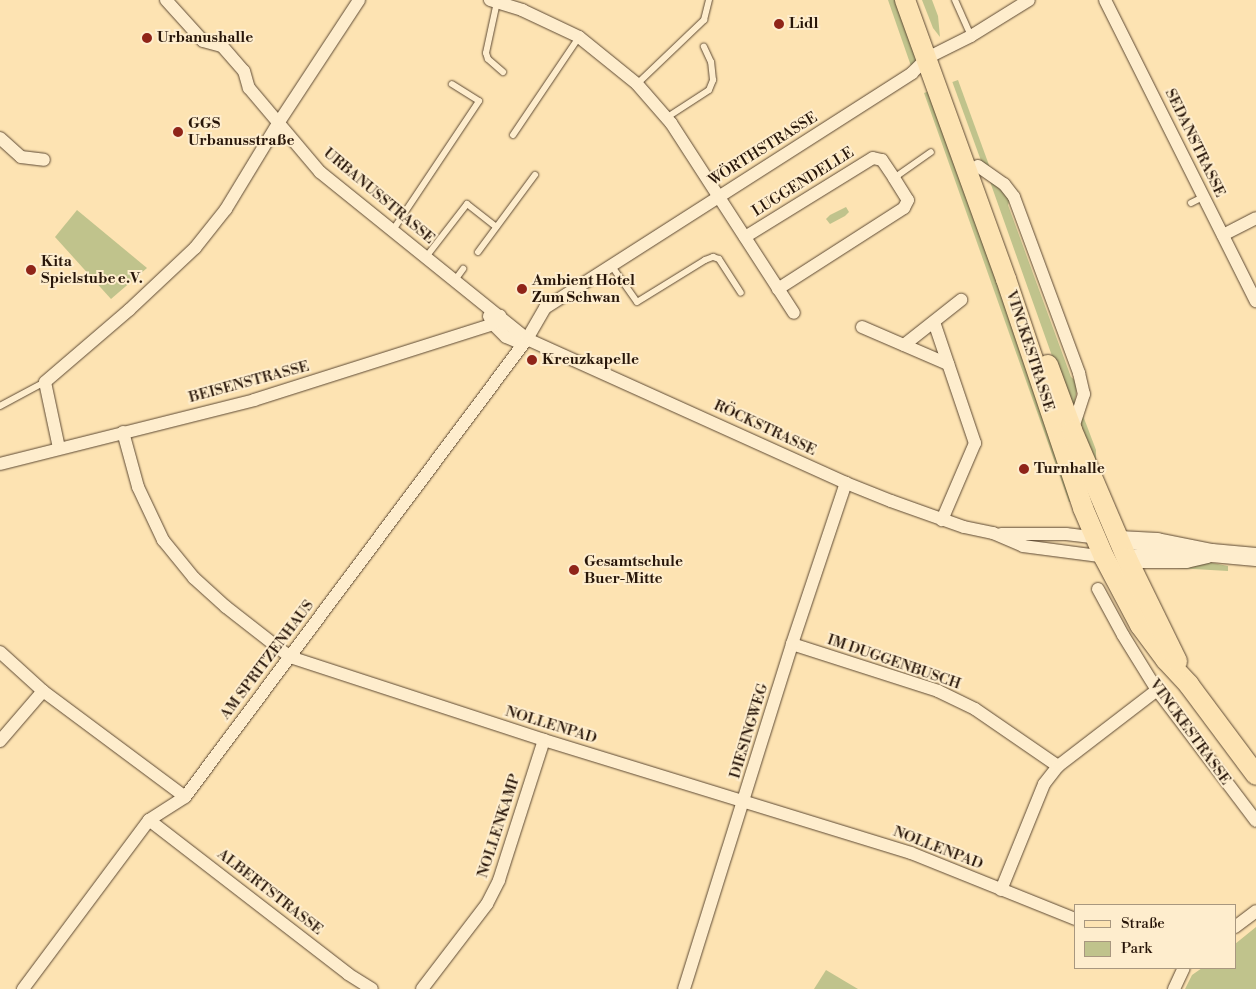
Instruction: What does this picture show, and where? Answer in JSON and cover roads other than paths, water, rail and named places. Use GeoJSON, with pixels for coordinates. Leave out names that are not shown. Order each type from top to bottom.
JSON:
{"type":"FeatureCollection","features":[{"type":"Feature","properties":{"kind":"main road","name":"VINCKESTRASSE"},"geometry":{"type":"LineString","coordinates":[[905,0],[933,56],[978,166],[1072,430],[1127,559],[1189,685]]}},
{"type":"Feature","properties":{"kind":"main road","name":"VINCKESTRASSE"},"geometry":{"type":"LineString","coordinates":[[919,0],[933,56],[1006,278],[1083,508],[1104,557],[1140,625],[1166,660],[1189,685],[1256,775]]}},
{"type":"Feature","properties":{"kind":"street","name":"URBANUSSTRASSE"},"geometry":{"type":"LineString","coordinates":[[166,0],[203,41],[222,46],[244,71],[249,88],[320,172],[483,302],[496,320],[527,339]]}},
{"type":"Feature","properties":{"kind":"street"},"geometry":{"type":"LineString","coordinates":[[59,448],[45,382],[129,310],[195,248],[226,208],[279,122],[359,0]]}},
{"type":"Feature","properties":{"kind":"street","name":"WÖRTHSTRASSE"},"geometry":{"type":"LineString","coordinates":[[527,339],[545,308],[912,73],[933,56],[971,36],[1028,0]]}},
{"type":"Feature","properties":{"kind":"street","name":"SEDANSTRASSE"},"geometry":{"type":"LineString","coordinates":[[1105,0],[1256,301]]}},
{"type":"Feature","properties":{"kind":"street","name":"LUGGENDELLE"},"geometry":{"type":"LineString","coordinates":[[493,1],[522,10],[579,37],[637,84],[666,118],[794,313]]}},
{"type":"Feature","properties":{"kind":"street"},"geometry":{"type":"LineString","coordinates":[[0,138],[21,156],[44,160]]}},
{"type":"Feature","properties":{"kind":"street","name":"LUGGENDELLE"},"geometry":{"type":"LineString","coordinates":[[745,237],[873,158],[882,160],[908,200],[904,208],[778,289]]}},
{"type":"Feature","properties":{"kind":"street"},"geometry":{"type":"LineString","coordinates":[[1222,235],[1256,218]]}},
{"type":"Feature","properties":{"kind":"street"},"geometry":{"type":"LineString","coordinates":[[904,345],[961,300]]}},
{"type":"Feature","properties":{"kind":"street","name":"BEISENSTRASSE"},"geometry":{"type":"LineString","coordinates":[[0,464],[254,400],[496,320]]}},
{"type":"Feature","properties":{"kind":"street"},"geometry":{"type":"LineString","coordinates":[[934,322],[975,443],[942,520]]}},
{"type":"Feature","properties":{"kind":"street"},"geometry":{"type":"LineString","coordinates":[[862,327],[948,364]]}},
{"type":"Feature","properties":{"kind":"street","name":"RÖCKSTRASSE"},"geometry":{"type":"LineString","coordinates":[[527,339],[846,483],[942,520],[993,534],[1023,546],[1127,559]]}},
{"type":"Feature","properties":{"kind":"street","name":"AM SPRITZENHAUS"},"geometry":{"type":"LineString","coordinates":[[23,989],[149,820],[185,796],[527,339]]}},
{"type":"Feature","properties":{"kind":"street","name":"NOLLENPAD"},"geometry":{"type":"LineString","coordinates":[[123,432],[138,487],[163,540],[194,578],[226,607],[290,657],[544,740],[745,800],[911,853],[1074,920]]}},
{"type":"Feature","properties":{"kind":"street","name":"DIESINGWEG"},"geometry":{"type":"LineString","coordinates":[[684,989],[745,800],[792,644],[846,483]]}},
{"type":"Feature","properties":{"kind":"street","name":"RÖCKSTRASSE"},"geometry":{"type":"LineString","coordinates":[[993,534],[1066,534],[1119,540]]}},
{"type":"Feature","properties":{"kind":"street"},"geometry":{"type":"LineString","coordinates":[[1119,540],[1157,542],[1212,553],[1256,557]]}},
{"type":"Feature","properties":{"kind":"street"},"geometry":{"type":"LineString","coordinates":[[1127,559],[1186,559],[1212,553]]}},
{"type":"Feature","properties":{"kind":"street","name":"VINCKESTRASSE"},"geometry":{"type":"LineString","coordinates":[[1098,589],[1123,635],[1157,690],[1256,821]]}},
{"type":"Feature","properties":{"kind":"street","name":"IM DUGGENBUSCH"},"geometry":{"type":"LineString","coordinates":[[792,644],[938,691],[975,709],[1058,766]]}},
{"type":"Feature","properties":{"kind":"street"},"geometry":{"type":"LineString","coordinates":[[0,652],[43,691],[185,796]]}},
{"type":"Feature","properties":{"kind":"street"},"geometry":{"type":"LineString","coordinates":[[1001,890],[1044,784],[1058,766],[1157,690]]}},
{"type":"Feature","properties":{"kind":"street"},"geometry":{"type":"LineString","coordinates":[[0,741],[43,691]]}},
{"type":"Feature","properties":{"kind":"street","name":"NOLLENKAMP"},"geometry":{"type":"LineString","coordinates":[[422,989],[487,904],[499,880],[544,740]]}},
{"type":"Feature","properties":{"kind":"street","name":"ALBERTSTRASSE"},"geometry":{"type":"LineString","coordinates":[[149,820],[348,974],[372,989]]}},
{"type":"Feature","properties":{"kind":"street"},"geometry":{"type":"LineString","coordinates":[[1236,926],[1256,911]]}},
{"type":"Feature","properties":{"kind":"street"},"geometry":{"type":"LineString","coordinates":[[1174,989],[1184,969]]}},
{"type":"Feature","properties":{"kind":"lane"},"geometry":{"type":"LineString","coordinates":[[637,84],[704,20],[710,0]]}},
{"type":"Feature","properties":{"kind":"lane"},"geometry":{"type":"LineString","coordinates":[[955,0],[971,36]]}},
{"type":"Feature","properties":{"kind":"lane"},"geometry":{"type":"LineString","coordinates":[[493,1],[486,53],[488,59],[503,72]]}},
{"type":"Feature","properties":{"kind":"lane"},"geometry":{"type":"LineString","coordinates":[[513,135],[579,37]]}},
{"type":"Feature","properties":{"kind":"lane"},"geometry":{"type":"LineString","coordinates":[[666,118],[709,90],[713,80],[711,62],[704,47]]}},
{"type":"Feature","properties":{"kind":"lane"},"geometry":{"type":"LineString","coordinates":[[393,230],[479,101],[452,84]]}},
{"type":"Feature","properties":{"kind":"lane"},"geometry":{"type":"LineString","coordinates":[[894,178],[931,152]]}},
{"type":"Feature","properties":{"kind":"lane"},"geometry":{"type":"LineString","coordinates":[[478,252],[535,175]]}},
{"type":"Feature","properties":{"kind":"lane"},"geometry":{"type":"LineString","coordinates":[[1191,203],[1203,197]]}},
{"type":"Feature","properties":{"kind":"lane"},"geometry":{"type":"LineString","coordinates":[[426,257],[467,204],[496,227]]}},
{"type":"Feature","properties":{"kind":"lane"},"geometry":{"type":"LineString","coordinates":[[611,265],[637,302],[713,257],[719,259],[741,293]]}},
{"type":"Feature","properties":{"kind":"lane"},"geometry":{"type":"LineString","coordinates":[[455,280],[464,270]]}},
{"type":"Feature","properties":{"kind":"lane"},"geometry":{"type":"LineString","coordinates":[[0,406],[45,382]]}},
{"type":"Feature","properties":{"kind":"place","name":"Lidl"},"geometry":{"type":"Point","coordinates":[779,24]}},
{"type":"Feature","properties":{"kind":"place","name":"Urbanushalle"},"geometry":{"type":"Point","coordinates":[147,38]}},
{"type":"Feature","properties":{"kind":"place","name":"GGS Urbanusstraße"},"geometry":{"type":"Point","coordinates":[178,132]}},
{"type":"Feature","properties":{"kind":"place","name":"Kita Spielstube e.V."},"geometry":{"type":"Point","coordinates":[31,270]}},
{"type":"Feature","properties":{"kind":"place","name":"Ambient Hotel Zum Schwan"},"geometry":{"type":"Point","coordinates":[522,289]}},
{"type":"Feature","properties":{"kind":"place","name":"Kreuzkapelle"},"geometry":{"type":"Point","coordinates":[532,360]}},
{"type":"Feature","properties":{"kind":"place","name":"Turnhalle"},"geometry":{"type":"Point","coordinates":[1024,469]}},
{"type":"Feature","properties":{"kind":"place","name":"Gesamtschule Buer-Mitte"},"geometry":{"type":"Point","coordinates":[574,570]}}]}
